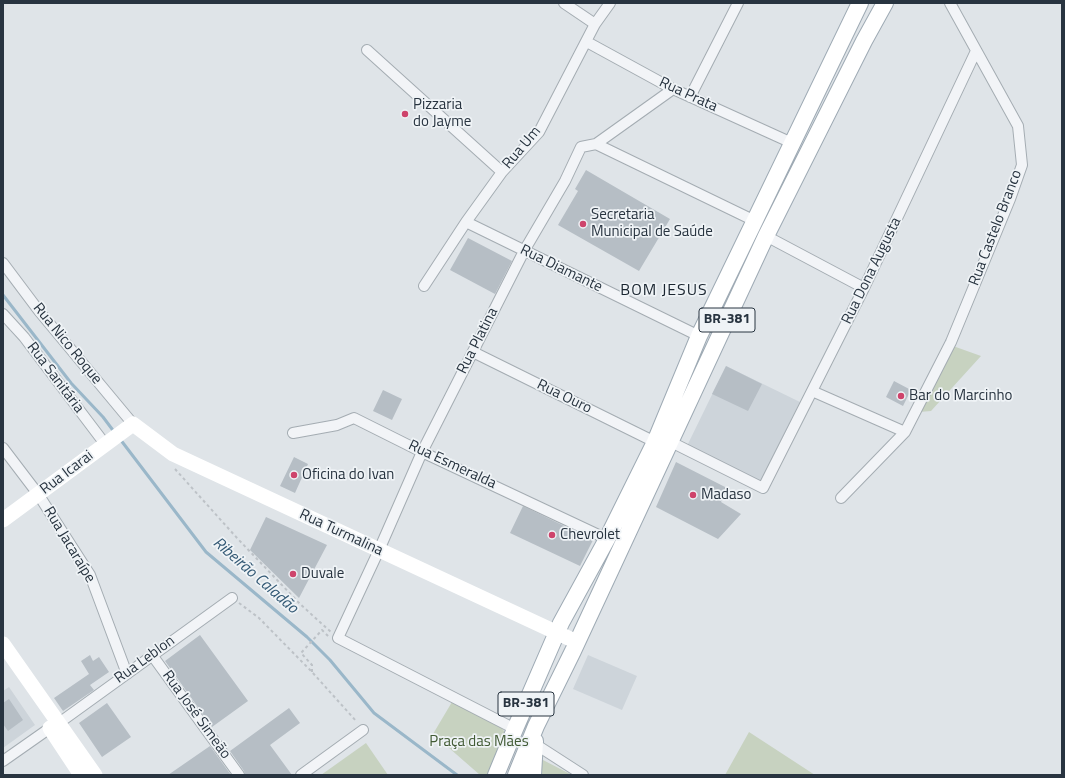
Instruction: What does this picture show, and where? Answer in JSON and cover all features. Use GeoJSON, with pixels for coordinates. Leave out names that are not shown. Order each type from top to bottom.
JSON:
{"type":"FeatureCollection","features":[{"type":"Feature","properties":{"kind":"main road","name":"BR-381"},"geometry":{"type":"LineString","coordinates":[[496,775],[557,633],[607,539],[655,442],[699,336],[860,3]]}},
{"type":"Feature","properties":{"kind":"main road","name":"BR-381"},"geometry":{"type":"LineString","coordinates":[[516,775],[530,750],[536,726],[671,442],[766,236],[864,40],[885,3]]}},
{"type":"Feature","properties":{"kind":"main road","name":"Rua Icarai"},"geometry":{"type":"LineString","coordinates":[[3,520],[132,424]]}},
{"type":"Feature","properties":{"kind":"main road","name":"Rua Turmalina"},"geometry":{"type":"LineString","coordinates":[[132,424],[173,454],[577,642]]}},
{"type":"Feature","properties":{"kind":"main road"},"geometry":{"type":"LineString","coordinates":[[3,644],[54,726],[81,775]]}},
{"type":"Feature","properties":{"kind":"main road"},"geometry":{"type":"LineString","coordinates":[[3,661],[95,775]]}},
{"type":"Feature","properties":{"kind":"main road"},"geometry":{"type":"LineString","coordinates":[[530,750],[533,775]]}},
{"type":"Feature","properties":{"kind":"street"},"geometry":{"type":"LineString","coordinates":[[564,3],[596,24]]}},
{"type":"Feature","properties":{"kind":"street","name":"Rua Um"},"geometry":{"type":"LineString","coordinates":[[424,286],[466,222],[502,172],[539,132],[586,42],[610,3]]}},
{"type":"Feature","properties":{"kind":"street"},"geometry":{"type":"LineString","coordinates":[[690,97],[738,3]]}},
{"type":"Feature","properties":{"kind":"street","name":"Rua Castelo Branco"},"geometry":{"type":"LineString","coordinates":[[841,498],[905,432],[951,342],[1010,199],[1022,165],[1018,126],[950,3]]}},
{"type":"Feature","properties":{"kind":"street","name":"Rua Prata"},"geometry":{"type":"LineString","coordinates":[[586,42],[673,89],[792,143]]}},
{"type":"Feature","properties":{"kind":"street"},"geometry":{"type":"LineString","coordinates":[[367,50],[502,172]]}},
{"type":"Feature","properties":{"kind":"street","name":"Rua Dona Augusta"},"geometry":{"type":"LineString","coordinates":[[671,442],[763,488],[864,288],[976,51]]}},
{"type":"Feature","properties":{"kind":"street","name":"Rua Platina"},"geometry":{"type":"LineString","coordinates":[[338,638],[422,452],[524,251],[565,181],[581,147],[596,144],[673,89]]}},
{"type":"Feature","properties":{"kind":"street"},"geometry":{"type":"LineString","coordinates":[[596,144],[754,221]]}},
{"type":"Feature","properties":{"kind":"street","name":"Rua Diamante"},"geometry":{"type":"LineString","coordinates":[[466,222],[699,336]]}},
{"type":"Feature","properties":{"kind":"street"},"geometry":{"type":"LineString","coordinates":[[766,236],[864,288]]}},
{"type":"Feature","properties":{"kind":"street","name":"Rua Nico Roque"},"geometry":{"type":"LineString","coordinates":[[3,263],[39,311],[132,424]]}},
{"type":"Feature","properties":{"kind":"street","name":"Rua Sanitária"},"geometry":{"type":"LineString","coordinates":[[3,314],[24,337],[107,443]]}},
{"type":"Feature","properties":{"kind":"street","name":"Rua Ouro"},"geometry":{"type":"LineString","coordinates":[[473,352],[655,442]]}},
{"type":"Feature","properties":{"kind":"street"},"geometry":{"type":"LineString","coordinates":[[812,391],[905,432]]}},
{"type":"Feature","properties":{"kind":"street","name":"Rua Esmeralda"},"geometry":{"type":"LineString","coordinates":[[292,433],[337,425],[354,418],[422,452],[607,539]]}},
{"type":"Feature","properties":{"kind":"street","name":"Rua Jacaraípe"},"geometry":{"type":"LineString","coordinates":[[3,448],[38,494],[90,575],[126,674]]}},
{"type":"Feature","properties":{"kind":"street","name":"Rua Leblon"},"geometry":{"type":"LineString","coordinates":[[3,761],[232,598]]}},
{"type":"Feature","properties":{"kind":"street"},"geometry":{"type":"LineString","coordinates":[[338,638],[515,729]]}},
{"type":"Feature","properties":{"kind":"street","name":"Rua José Simeão"},"geometry":{"type":"LineString","coordinates":[[152,655],[239,775]]}},
{"type":"Feature","properties":{"kind":"street"},"geometry":{"type":"LineString","coordinates":[[301,775],[363,730]]}},
{"type":"Feature","properties":{"kind":"street"},"geometry":{"type":"LineString","coordinates":[[530,750],[583,775]]}},
{"type":"Feature","properties":{"kind":"path"},"geometry":{"type":"LineString","coordinates":[[174,468],[237,538],[300,604],[338,638]]}},
{"type":"Feature","properties":{"kind":"path"},"geometry":{"type":"LineString","coordinates":[[232,598],[259,618],[312,672],[363,730]]}},
{"type":"Feature","properties":{"kind":"path"},"geometry":{"type":"LineString","coordinates":[[312,672],[312,665],[301,653],[322,630]]}},
{"type":"Feature","properties":{"kind":"shaded area"},"geometry":{"type":"Polygon","coordinates":[[[726,366],[800,402],[759,485],[685,450],[726,366]]]}},
{"type":"Feature","properties":{"kind":"shaded area"},"geometry":{"type":"Polygon","coordinates":[[[588,655],[637,676],[622,710],[573,689],[588,655]]]}},
{"type":"Feature","properties":{"kind":"shaded area"},"geometry":{"type":"Polygon","coordinates":[[[9,687],[35,725],[3,748],[3,691],[9,687]]]}},
{"type":"Feature","properties":{"kind":"green space"},"geometry":{"type":"Polygon","coordinates":[[[953,346],[981,356],[931,411],[919,412],[953,346]]]}},
{"type":"Feature","properties":{"kind":"green space","name":"Praça das Mães"},"geometry":{"type":"Polygon","coordinates":[[[452,702],[499,725],[504,731],[506,737],[490,775],[480,775],[433,734],[452,702]]]}},
{"type":"Feature","properties":{"kind":"green space"},"geometry":{"type":"Polygon","coordinates":[[[749,732],[815,775],[725,775],[749,732]]]}},
{"type":"Feature","properties":{"kind":"green space"},"geometry":{"type":"Polygon","coordinates":[[[366,743],[388,775],[321,775],[366,743]]]}},
{"type":"Feature","properties":{"kind":"green space"},"geometry":{"type":"Polygon","coordinates":[[[543,760],[572,775],[536,775],[537,764],[543,760]]]}},
{"type":"Feature","properties":{"kind":"building"},"geometry":{"type":"Polygon","coordinates":[[[586,170],[670,219],[639,271],[558,225],[578,191],[575,189],[586,170]]]}},
{"type":"Feature","properties":{"kind":"building"},"geometry":{"type":"Polygon","coordinates":[[[468,238],[512,261],[495,294],[450,270],[468,238]]]}},
{"type":"Feature","properties":{"kind":"building"},"geometry":{"type":"Polygon","coordinates":[[[726,366],[762,384],[748,411],[712,394],[726,366]]]}},
{"type":"Feature","properties":{"kind":"building"},"geometry":{"type":"Polygon","coordinates":[[[894,381],[911,390],[903,406],[886,397],[894,381]]]}},
{"type":"Feature","properties":{"kind":"building"},"geometry":{"type":"Polygon","coordinates":[[[383,390],[402,399],[392,420],[373,411],[383,390]]]}},
{"type":"Feature","properties":{"kind":"building","name":"Oficina do Ivan"},"geometry":{"type":"Polygon","coordinates":[[[294,457],[308,464],[295,493],[280,486],[294,457]]]}},
{"type":"Feature","properties":{"kind":"building","name":"Madaso"},"geometry":{"type":"Polygon","coordinates":[[[676,462],[727,488],[721,502],[741,514],[718,539],[656,507],[676,462]]]}},
{"type":"Feature","properties":{"kind":"building","name":"Chevrolet"},"geometry":{"type":"Polygon","coordinates":[[[523,506],[593,540],[580,566],[510,533],[523,506]]]}},
{"type":"Feature","properties":{"kind":"building","name":"Duvale"},"geometry":{"type":"Polygon","coordinates":[[[266,517],[327,545],[299,598],[250,550],[266,517]]]}},
{"type":"Feature","properties":{"kind":"building"},"geometry":{"type":"Polygon","coordinates":[[[200,635],[248,701],[212,727],[165,661],[200,635]]]}},
{"type":"Feature","properties":{"kind":"building"},"geometry":{"type":"Polygon","coordinates":[[[90,655],[93,661],[99,657],[109,672],[90,685],[94,690],[63,711],[54,698],[89,674],[81,661],[90,655]]]}},
{"type":"Feature","properties":{"kind":"building"},"geometry":{"type":"Polygon","coordinates":[[[9,699],[23,720],[8,731],[3,724],[3,703],[9,699]]]}},
{"type":"Feature","properties":{"kind":"building"},"geometry":{"type":"Polygon","coordinates":[[[107,703],[131,737],[102,757],[79,723],[107,703]]]}},
{"type":"Feature","properties":{"kind":"building"},"geometry":{"type":"Polygon","coordinates":[[[289,708],[300,723],[270,745],[292,775],[245,775],[244,771],[230,751],[289,708]]]}},
{"type":"Feature","properties":{"kind":"building"},"geometry":{"type":"Polygon","coordinates":[[[210,746],[231,775],[168,775],[210,746]]]}},
{"type":"Feature","properties":{"kind":"waterway","name":"Ribeirão Caladão"},"geometry":{"type":"LineString","coordinates":[[3,295],[71,383],[103,417],[115,433]]}},
{"type":"Feature","properties":{"kind":"waterway","name":"Ribeirão Caladão"},"geometry":{"type":"LineString","coordinates":[[120,439],[206,552],[307,637],[330,660],[374,713],[457,775]]}},
{"type":"Feature","properties":{"kind":"place","name":"Pizzaria do Jayme"},"geometry":{"type":"Point","coordinates":[405,114]}},
{"type":"Feature","properties":{"kind":"place","name":"Secretaria Municipal de Saúde"},"geometry":{"type":"Point","coordinates":[583,224]}},
{"type":"Feature","properties":{"kind":"place","name":"Bar do Marcinho"},"geometry":{"type":"Point","coordinates":[901,396]}},
{"type":"Feature","properties":{"kind":"place","name":"Oficina do Ivan"},"geometry":{"type":"Point","coordinates":[294,475]}},
{"type":"Feature","properties":{"kind":"place","name":"Madaso"},"geometry":{"type":"Point","coordinates":[693,495]}},
{"type":"Feature","properties":{"kind":"place","name":"Chevrolet"},"geometry":{"type":"Point","coordinates":[552,535]}},
{"type":"Feature","properties":{"kind":"place","name":"Duvale"},"geometry":{"type":"Point","coordinates":[293,574]}},
{"type":"Feature","properties":{"kind":"district","name":"BOM JESUS"},"geometry":{"type":"Point","coordinates":[664,291]}}]}
